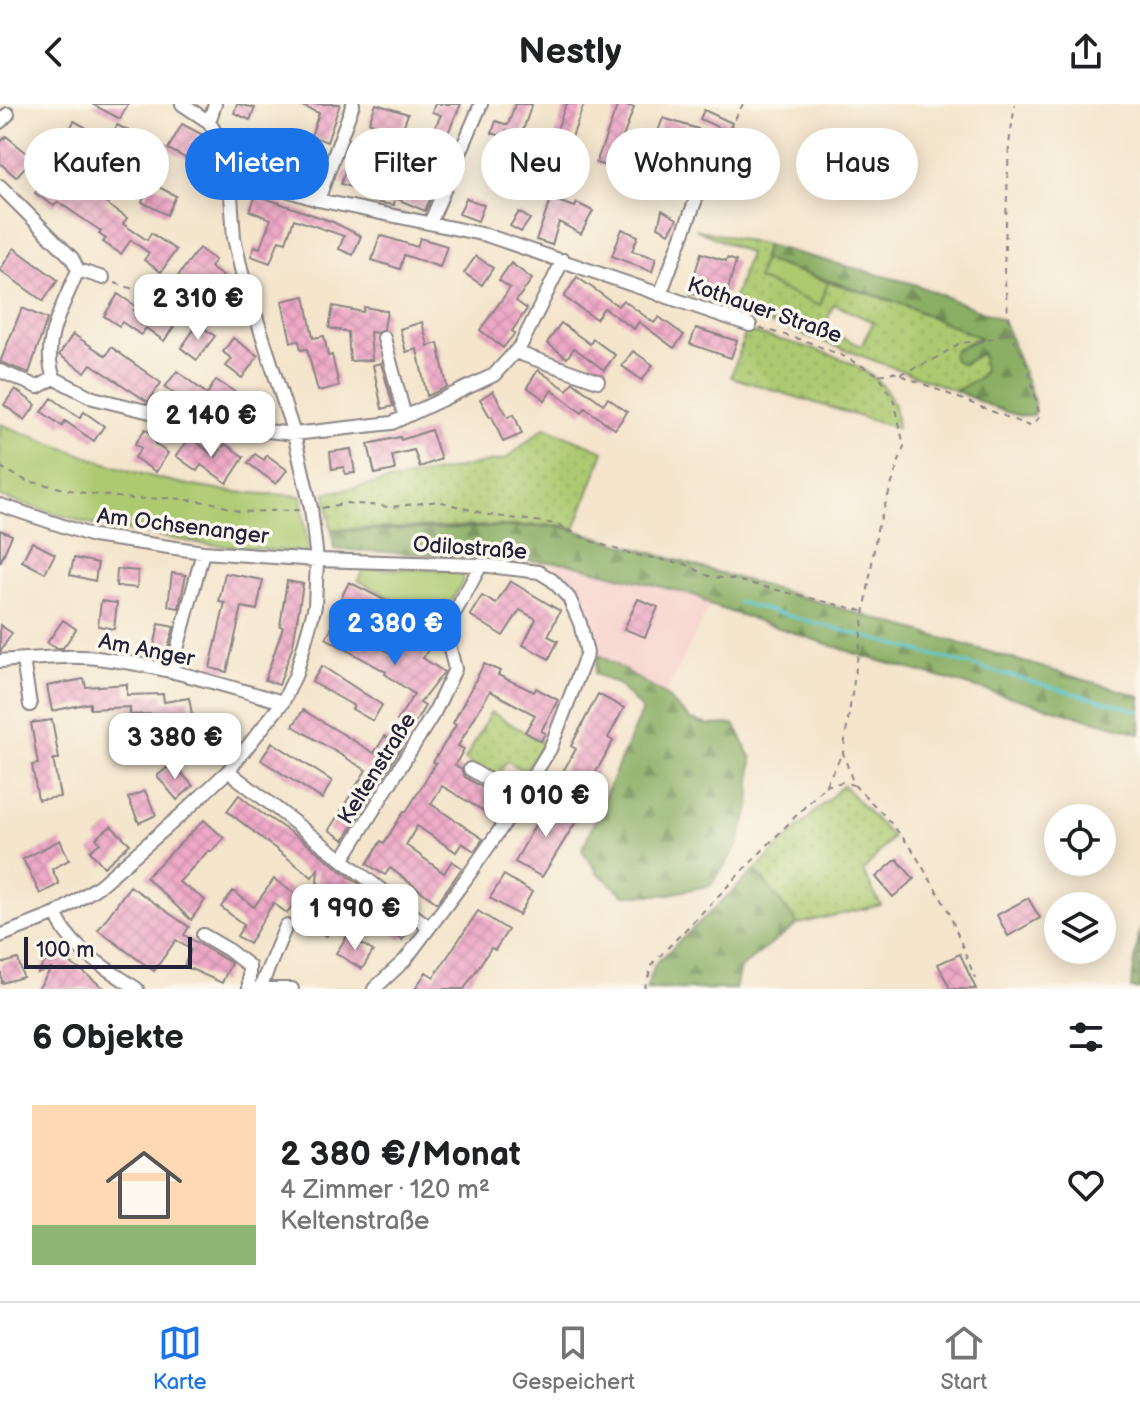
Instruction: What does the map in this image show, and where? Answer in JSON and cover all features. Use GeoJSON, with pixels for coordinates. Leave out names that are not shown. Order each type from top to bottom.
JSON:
{"type":"FeatureCollection","features":[{"type":"Feature","properties":{"kind":"street"},"geometry":{"type":"LineString","coordinates":[[182,104],[209,122],[213,128]]}},
{"type":"Feature","properties":{"kind":"street"},"geometry":{"type":"LineString","coordinates":[[209,122],[215,104]]}},
{"type":"Feature","properties":{"kind":"street"},"geometry":{"type":"LineString","coordinates":[[329,170],[353,104]]}},
{"type":"Feature","properties":{"kind":"street"},"geometry":{"type":"LineString","coordinates":[[430,223],[481,104]]}},
{"type":"Feature","properties":{"kind":"street"},"geometry":{"type":"LineString","coordinates":[[0,186],[72,258],[78,270],[103,278]]}},
{"type":"Feature","properties":{"kind":"street"},"geometry":{"type":"LineString","coordinates":[[0,936],[56,914],[99,886],[181,815],[228,771],[283,702],[296,674],[315,606],[317,560],[311,508],[294,434],[242,273],[234,238],[231,200]]}},
{"type":"Feature","properties":{"kind":"street","name":"Kothauer Straße"},"geometry":{"type":"LineString","coordinates":[[318,200],[486,235],[750,325]]}},
{"type":"Feature","properties":{"kind":"street"},"geometry":{"type":"LineString","coordinates":[[660,295],[696,200]]}},
{"type":"Feature","properties":{"kind":"street"},"geometry":{"type":"LineString","coordinates":[[78,270],[50,340],[48,362],[54,378],[93,398],[130,408],[195,423],[294,434],[392,423],[494,375],[521,345],[563,260]]}},
{"type":"Feature","properties":{"kind":"street"},"geometry":{"type":"LineString","coordinates":[[384,338],[405,417]]}},
{"type":"Feature","properties":{"kind":"street"},"geometry":{"type":"LineString","coordinates":[[515,352],[598,381]]}},
{"type":"Feature","properties":{"kind":"street"},"geometry":{"type":"LineString","coordinates":[[0,371],[38,387],[54,378]]}},
{"type":"Feature","properties":{"kind":"street","name":"Am Ochsenanger"},"geometry":{"type":"LineString","coordinates":[[0,505],[93,536],[203,552],[317,560]]}},
{"type":"Feature","properties":{"kind":"street"},"geometry":{"type":"LineString","coordinates":[[171,672],[203,552]]}},
{"type":"Feature","properties":{"kind":"street","name":"Odilostraße"},"geometry":{"type":"LineString","coordinates":[[317,560],[481,565],[539,572],[552,580],[569,598],[580,623],[587,653],[550,749],[520,799],[405,960],[374,989]]}},
{"type":"Feature","properties":{"kind":"street","name":"Keltenstraße"},"geometry":{"type":"LineString","coordinates":[[343,859],[435,711],[455,669],[449,645],[449,623],[481,565]]}},
{"type":"Feature","properties":{"kind":"street","name":"Am Anger"},"geometry":{"type":"LineString","coordinates":[[0,661],[103,658],[171,672],[283,702]]}},
{"type":"Feature","properties":{"kind":"street"},"geometry":{"type":"LineString","coordinates":[[23,660],[30,705]]}},
{"type":"Feature","properties":{"kind":"street"},"geometry":{"type":"LineString","coordinates":[[470,769],[520,799]]}},
{"type":"Feature","properties":{"kind":"street"},"geometry":{"type":"LineString","coordinates":[[228,771],[429,927]]}},
{"type":"Feature","properties":{"kind":"street"},"geometry":{"type":"LineString","coordinates":[[56,914],[62,931],[76,946],[137,989]]}},
{"type":"Feature","properties":{"kind":"street"},"geometry":{"type":"LineString","coordinates":[[260,988],[286,926]]}},
{"type":"Feature","properties":{"kind":"street"},"geometry":{"type":"LineString","coordinates":[[203,935],[249,966],[248,989],[292,989]]}},
{"type":"Feature","properties":{"kind":"path"},"geometry":{"type":"LineString","coordinates":[[729,128],[743,104]]}},
{"type":"Feature","properties":{"kind":"path"},"geometry":{"type":"LineString","coordinates":[[644,989],[653,963],[825,786],[843,753],[877,530],[904,446],[895,403],[879,375],[900,374],[1029,426],[1040,417],[1028,367],[1010,332],[1004,272],[1009,144],[1015,104]]}},
{"type":"Feature","properties":{"kind":"path"},"geometry":{"type":"LineString","coordinates":[[103,278],[212,315],[257,316]]}},
{"type":"Feature","properties":{"kind":"path","name":"Kothauer Straße"},"geometry":{"type":"LineString","coordinates":[[750,325],[806,341],[879,375]]}},
{"type":"Feature","properties":{"kind":"path"},"geometry":{"type":"LineString","coordinates":[[900,374],[935,359],[960,343],[988,340],[1010,332]]}},
{"type":"Feature","properties":{"kind":"path"},"geometry":{"type":"LineString","coordinates":[[0,467],[27,481],[121,497],[214,503],[241,512],[269,513],[347,503],[391,507],[438,501],[489,515],[557,524],[590,541],[631,554],[685,564],[711,577],[732,579],[863,611]]}},
{"type":"Feature","properties":{"kind":"path"},"geometry":{"type":"LineString","coordinates":[[843,753],[854,785],[912,849],[948,910],[975,978]]}},
{"type":"Feature","properties":{"kind":"path"},"geometry":{"type":"LineString","coordinates":[[825,786],[843,782],[854,785]]}},
{"type":"Feature","properties":{"kind":"shaded area"},"geometry":{"type":"Polygon","coordinates":[[[568,563],[697,596],[710,605],[665,695],[598,654],[598,637],[579,593],[550,568],[568,563]]]}},
{"type":"Feature","properties":{"kind":"green space"},"geometry":{"type":"Polygon","coordinates":[[[695,229],[766,245],[757,279],[820,305],[828,282],[899,303],[981,338],[963,345],[962,364],[982,352],[985,371],[956,391],[824,342],[828,331],[862,346],[873,322],[834,304],[819,340],[730,310],[749,253],[695,229]]]}},
{"type":"Feature","properties":{"kind":"green space"},"geometry":{"type":"Polygon","coordinates":[[[766,245],[914,284],[1003,320],[1034,401],[1034,415],[1006,412],[956,391],[984,371],[982,353],[962,364],[953,359],[953,351],[980,338],[899,303],[763,260],[766,245]]]}},
{"type":"Feature","properties":{"kind":"green space"},"geometry":{"type":"Polygon","coordinates":[[[763,260],[828,282],[820,306],[757,279],[763,260]]]}},
{"type":"Feature","properties":{"kind":"green space"},"geometry":{"type":"Polygon","coordinates":[[[746,331],[830,354],[869,374],[884,387],[893,403],[897,428],[731,377],[746,331]]]}},
{"type":"Feature","properties":{"kind":"green space"},"geometry":{"type":"Polygon","coordinates":[[[0,424],[111,465],[168,481],[226,491],[301,496],[308,553],[204,544],[94,525],[0,497],[0,424]]]}},
{"type":"Feature","properties":{"kind":"green space"},"geometry":{"type":"Polygon","coordinates":[[[545,427],[604,451],[575,529],[560,525],[331,529],[326,493],[506,459],[545,427]]]}},
{"type":"Feature","properties":{"kind":"green space"},"geometry":{"type":"Polygon","coordinates":[[[560,526],[1140,696],[1140,733],[866,657],[710,605],[697,596],[568,563],[334,549],[332,531],[560,526]]]}},
{"type":"Feature","properties":{"kind":"green space"},"geometry":{"type":"Polygon","coordinates":[[[364,568],[461,571],[463,581],[441,620],[423,612],[418,613],[358,580],[364,568]]]}},
{"type":"Feature","properties":{"kind":"green space"},"geometry":{"type":"Polygon","coordinates":[[[598,654],[665,695],[691,720],[709,725],[734,724],[752,759],[750,807],[737,847],[711,885],[665,895],[624,895],[597,872],[582,850],[642,710],[619,685],[595,674],[598,654]]]}},
{"type":"Feature","properties":{"kind":"green space"},"geometry":{"type":"Polygon","coordinates":[[[491,712],[543,743],[525,772],[507,761],[495,779],[465,760],[491,712]]]}},
{"type":"Feature","properties":{"kind":"green space"},"geometry":{"type":"Polygon","coordinates":[[[843,785],[892,837],[863,872],[881,905],[798,924],[755,870],[843,785]]]}},
{"type":"Feature","properties":{"kind":"green space"},"geometry":{"type":"Polygon","coordinates":[[[755,870],[798,924],[740,968],[735,989],[646,989],[655,964],[755,870]]]}},
{"type":"Feature","properties":{"kind":"green space"},"geometry":{"type":"Polygon","coordinates":[[[1140,928],[1140,989],[1131,989],[1140,928]]]}},
{"type":"Feature","properties":{"kind":"building"},"geometry":{"type":"Polygon","coordinates":[[[92,104],[128,104],[120,119],[92,104]]]}},
{"type":"Feature","properties":{"kind":"building"},"geometry":{"type":"Polygon","coordinates":[[[237,104],[255,108],[250,120],[234,113],[237,104]]]}},
{"type":"Feature","properties":{"kind":"building"},"geometry":{"type":"Polygon","coordinates":[[[297,104],[340,104],[329,136],[329,128],[314,128],[319,113],[297,104]]]}},
{"type":"Feature","properties":{"kind":"building"},"geometry":{"type":"Polygon","coordinates":[[[376,104],[408,114],[403,128],[372,128],[373,124],[369,122],[376,104]]]}},
{"type":"Feature","properties":{"kind":"building"},"geometry":{"type":"Polygon","coordinates":[[[435,104],[461,104],[450,128],[434,128],[441,115],[432,112],[435,104]]]}},
{"type":"Feature","properties":{"kind":"building"},"geometry":{"type":"Polygon","coordinates":[[[515,104],[532,104],[524,128],[494,128],[496,121],[508,125],[515,104]]]}},
{"type":"Feature","properties":{"kind":"building"},"geometry":{"type":"Polygon","coordinates":[[[566,104],[584,104],[575,128],[557,128],[566,104]]]}},
{"type":"Feature","properties":{"kind":"building"},"geometry":{"type":"Polygon","coordinates":[[[618,104],[634,107],[626,128],[609,128],[618,104]]]}},
{"type":"Feature","properties":{"kind":"building"},"geometry":{"type":"Polygon","coordinates":[[[704,110],[732,123],[730,128],[719,128],[700,119],[704,110]]]}},
{"type":"Feature","properties":{"kind":"building"},"geometry":{"type":"Polygon","coordinates":[[[663,118],[695,128],[659,128],[663,118]]]}},
{"type":"Feature","properties":{"kind":"building"},"geometry":{"type":"Polygon","coordinates":[[[74,121],[85,127],[84,128],[70,128],[74,121]]]}},
{"type":"Feature","properties":{"kind":"building"},"geometry":{"type":"Polygon","coordinates":[[[182,124],[190,128],[185,128],[185,158],[169,147],[182,124]]]}},
{"type":"Feature","properties":{"kind":"building"},"geometry":{"type":"Polygon","coordinates":[[[6,136],[24,151],[24,168],[16,177],[0,163],[0,143],[6,136]]]}},
{"type":"Feature","properties":{"kind":"building"},"geometry":{"type":"Polygon","coordinates":[[[606,136],[606,166],[596,163],[606,136]]]}},
{"type":"Feature","properties":{"kind":"building"},"geometry":{"type":"Polygon","coordinates":[[[169,192],[176,196],[167,215],[142,202],[169,200],[169,192]]]}},
{"type":"Feature","properties":{"kind":"building"},"geometry":{"type":"Polygon","coordinates":[[[466,198],[484,205],[478,221],[459,214],[466,198]]]}},
{"type":"Feature","properties":{"kind":"building"},"geometry":{"type":"Polygon","coordinates":[[[45,200],[106,200],[105,203],[127,218],[123,224],[147,240],[151,233],[176,250],[161,272],[144,260],[149,253],[131,240],[121,254],[103,242],[106,239],[99,234],[101,231],[58,202],[54,206],[45,200]]]}},
{"type":"Feature","properties":{"kind":"building"},"geometry":{"type":"Polygon","coordinates":[[[254,200],[270,200],[333,222],[361,236],[353,255],[339,249],[344,236],[294,219],[286,242],[279,240],[270,263],[251,256],[255,246],[260,248],[271,219],[250,211],[254,200]]]}},
{"type":"Feature","properties":{"kind":"building"},"geometry":{"type":"Polygon","coordinates":[[[373,200],[395,200],[394,205],[373,200]]]}},
{"type":"Feature","properties":{"kind":"building"},"geometry":{"type":"Polygon","coordinates":[[[400,200],[430,200],[425,211],[400,200]]]}},
{"type":"Feature","properties":{"kind":"building"},"geometry":{"type":"Polygon","coordinates":[[[551,200],[575,207],[577,203],[593,211],[581,234],[559,222],[552,245],[536,240],[551,200]]]}},
{"type":"Feature","properties":{"kind":"building"},"geometry":{"type":"Polygon","coordinates":[[[662,210],[677,219],[669,233],[658,227],[662,210]]]}},
{"type":"Feature","properties":{"kind":"building"},"geometry":{"type":"Polygon","coordinates":[[[519,212],[530,219],[521,232],[510,226],[519,212]]]}},
{"type":"Feature","properties":{"kind":"building"},"geometry":{"type":"Polygon","coordinates":[[[622,229],[638,236],[632,251],[656,258],[652,272],[612,256],[622,229]]]}},
{"type":"Feature","properties":{"kind":"building"},"geometry":{"type":"Polygon","coordinates":[[[380,235],[417,247],[420,238],[447,246],[440,267],[404,255],[400,269],[372,260],[380,235]]]}},
{"type":"Feature","properties":{"kind":"building"},"geometry":{"type":"Polygon","coordinates":[[[14,248],[58,280],[43,301],[0,270],[14,248]]]}},
{"type":"Feature","properties":{"kind":"building"},"geometry":{"type":"Polygon","coordinates":[[[199,248],[215,260],[210,267],[237,287],[221,311],[178,276],[199,248]]]}},
{"type":"Feature","properties":{"kind":"building"},"geometry":{"type":"Polygon","coordinates":[[[701,253],[736,261],[724,304],[689,293],[701,253]]]}},
{"type":"Feature","properties":{"kind":"building"},"geometry":{"type":"Polygon","coordinates":[[[476,256],[493,268],[482,285],[464,273],[476,256]]]}},
{"type":"Feature","properties":{"kind":"building"},"geometry":{"type":"Polygon","coordinates":[[[511,263],[532,279],[516,301],[527,309],[503,348],[480,330],[510,288],[499,280],[511,263]]]}},
{"type":"Feature","properties":{"kind":"building"},"geometry":{"type":"Polygon","coordinates":[[[577,277],[618,306],[623,300],[654,323],[659,317],[684,335],[674,348],[639,322],[634,329],[604,308],[596,319],[564,297],[577,277]]]}},
{"type":"Feature","properties":{"kind":"building"},"geometry":{"type":"Polygon","coordinates":[[[118,294],[137,307],[134,310],[147,319],[160,308],[178,320],[164,341],[146,328],[141,335],[122,322],[119,326],[104,316],[118,294]]]}},
{"type":"Feature","properties":{"kind":"building"},"geometry":{"type":"Polygon","coordinates":[[[305,296],[313,338],[324,336],[339,386],[318,391],[307,349],[301,350],[299,341],[291,342],[282,301],[305,296]]]}},
{"type":"Feature","properties":{"kind":"building"},"geometry":{"type":"Polygon","coordinates":[[[333,306],[363,312],[364,307],[387,311],[384,329],[377,333],[370,332],[372,360],[350,361],[348,332],[329,328],[333,306]]]}},
{"type":"Feature","properties":{"kind":"building"},"geometry":{"type":"Polygon","coordinates":[[[22,308],[47,319],[29,373],[0,362],[22,308]]]}},
{"type":"Feature","properties":{"kind":"building"},"geometry":{"type":"Polygon","coordinates":[[[422,322],[428,346],[438,343],[447,387],[427,396],[417,349],[406,352],[400,329],[422,322]]]}},
{"type":"Feature","properties":{"kind":"building"},"geometry":{"type":"Polygon","coordinates":[[[561,323],[590,344],[593,339],[615,355],[604,370],[574,348],[567,358],[547,343],[561,323]]]}},
{"type":"Feature","properties":{"kind":"building"},"geometry":{"type":"Polygon","coordinates":[[[198,324],[215,336],[197,360],[181,348],[198,324]]]}},
{"type":"Feature","properties":{"kind":"building"},"geometry":{"type":"Polygon","coordinates":[[[696,328],[737,341],[731,358],[690,344],[696,328]]]}},
{"type":"Feature","properties":{"kind":"building"},"geometry":{"type":"Polygon","coordinates":[[[73,334],[106,356],[111,347],[161,383],[148,402],[91,364],[85,372],[59,355],[73,334]]]}},
{"type":"Feature","properties":{"kind":"building"},"geometry":{"type":"Polygon","coordinates":[[[233,338],[258,356],[242,378],[226,366],[232,359],[223,352],[233,338]]]}},
{"type":"Feature","properties":{"kind":"building"},"geometry":{"type":"Polygon","coordinates":[[[633,351],[653,365],[642,380],[622,366],[633,351]]]}},
{"type":"Feature","properties":{"kind":"building"},"geometry":{"type":"Polygon","coordinates":[[[381,363],[393,406],[382,409],[373,365],[381,363]]]}},
{"type":"Feature","properties":{"kind":"building"},"geometry":{"type":"Polygon","coordinates":[[[538,370],[567,390],[573,382],[603,404],[608,398],[627,412],[615,429],[585,408],[582,413],[552,390],[545,400],[527,387],[538,370]]]}},
{"type":"Feature","properties":{"kind":"building"},"geometry":{"type":"Polygon","coordinates":[[[177,371],[207,394],[216,380],[270,414],[265,422],[232,402],[223,416],[191,396],[186,403],[165,387],[177,371]]]}},
{"type":"Feature","properties":{"kind":"building"},"geometry":{"type":"Polygon","coordinates":[[[15,389],[36,405],[25,420],[4,405],[15,389]]]}},
{"type":"Feature","properties":{"kind":"building"},"geometry":{"type":"Polygon","coordinates":[[[493,391],[508,417],[514,414],[522,434],[503,442],[492,416],[480,399],[493,391]]]}},
{"type":"Feature","properties":{"kind":"building"},"geometry":{"type":"Polygon","coordinates":[[[52,398],[80,418],[84,412],[104,426],[94,441],[65,421],[62,426],[42,412],[52,398]]]}},
{"type":"Feature","properties":{"kind":"building"},"geometry":{"type":"Polygon","coordinates":[[[145,429],[159,438],[155,444],[168,453],[156,472],[135,458],[141,448],[135,444],[145,429]]]}},
{"type":"Feature","properties":{"kind":"building"},"geometry":{"type":"Polygon","coordinates":[[[431,430],[441,459],[420,467],[414,450],[392,455],[395,470],[375,474],[368,444],[400,437],[401,440],[431,430]]]}},
{"type":"Feature","properties":{"kind":"building"},"geometry":{"type":"Polygon","coordinates":[[[190,437],[216,457],[225,444],[244,457],[227,483],[201,465],[197,471],[176,456],[190,437]]]}},
{"type":"Feature","properties":{"kind":"building"},"geometry":{"type":"Polygon","coordinates":[[[351,449],[355,473],[345,474],[344,467],[332,469],[330,452],[351,449]]]}},
{"type":"Feature","properties":{"kind":"building"},"geometry":{"type":"Polygon","coordinates":[[[255,454],[264,460],[267,455],[287,470],[276,484],[248,463],[255,454]]]}},
{"type":"Feature","properties":{"kind":"building"},"geometry":{"type":"Polygon","coordinates":[[[0,530],[12,535],[0,563],[0,530]]]}},
{"type":"Feature","properties":{"kind":"building"},"geometry":{"type":"Polygon","coordinates":[[[32,542],[55,554],[45,573],[22,561],[32,542]]]}},
{"type":"Feature","properties":{"kind":"building"},"geometry":{"type":"Polygon","coordinates":[[[74,558],[98,563],[95,581],[70,575],[74,558]]]}},
{"type":"Feature","properties":{"kind":"building"},"geometry":{"type":"Polygon","coordinates":[[[117,569],[138,571],[137,588],[116,586],[117,569]]]}},
{"type":"Feature","properties":{"kind":"building"},"geometry":{"type":"Polygon","coordinates":[[[172,573],[186,575],[179,608],[168,606],[172,573]]]}},
{"type":"Feature","properties":{"kind":"building"},"geometry":{"type":"Polygon","coordinates":[[[225,573],[263,580],[257,610],[242,607],[227,672],[210,668],[225,603],[219,602],[225,573]]]}},
{"type":"Feature","properties":{"kind":"building"},"geometry":{"type":"Polygon","coordinates":[[[287,581],[303,584],[293,645],[279,685],[265,680],[283,627],[280,626],[287,581]]]}},
{"type":"Feature","properties":{"kind":"building"},"geometry":{"type":"Polygon","coordinates":[[[510,581],[560,611],[548,636],[558,641],[549,659],[523,645],[536,619],[520,610],[503,636],[470,615],[482,596],[496,604],[510,581]]]}},
{"type":"Feature","properties":{"kind":"building"},"geometry":{"type":"Polygon","coordinates":[[[349,582],[412,614],[403,630],[341,598],[349,582]]]}},
{"type":"Feature","properties":{"kind":"building"},"geometry":{"type":"Polygon","coordinates":[[[638,599],[658,607],[645,637],[624,629],[638,599]]]}},
{"type":"Feature","properties":{"kind":"building"},"geometry":{"type":"Polygon","coordinates":[[[101,601],[117,603],[114,629],[98,626],[101,601]]]}},
{"type":"Feature","properties":{"kind":"building"},"geometry":{"type":"Polygon","coordinates":[[[63,620],[76,629],[63,648],[56,648],[47,643],[63,620]]]}},
{"type":"Feature","properties":{"kind":"building"},"geometry":{"type":"Polygon","coordinates":[[[335,622],[397,657],[410,636],[429,648],[423,658],[444,672],[420,703],[425,706],[411,729],[397,721],[414,694],[386,672],[326,638],[335,622]]]}},
{"type":"Feature","properties":{"kind":"building"},"geometry":{"type":"Polygon","coordinates":[[[159,624],[174,627],[165,659],[152,656],[159,624]]]}},
{"type":"Feature","properties":{"kind":"building"},"geometry":{"type":"Polygon","coordinates":[[[0,625],[12,633],[0,652],[0,625]]]}},
{"type":"Feature","properties":{"kind":"building"},"geometry":{"type":"Polygon","coordinates":[[[484,664],[500,671],[498,675],[534,692],[536,688],[558,700],[541,731],[545,733],[541,741],[525,732],[535,715],[490,691],[458,746],[464,749],[455,765],[465,777],[507,802],[497,819],[442,786],[431,804],[483,839],[474,851],[462,843],[456,852],[417,826],[406,845],[444,873],[452,861],[462,868],[437,903],[390,868],[385,875],[367,864],[381,841],[384,843],[406,812],[436,763],[433,762],[456,725],[453,723],[484,664]]]}},
{"type":"Feature","properties":{"kind":"building"},"geometry":{"type":"Polygon","coordinates":[[[322,666],[382,705],[373,721],[352,709],[354,706],[312,682],[322,666]]]}},
{"type":"Feature","properties":{"kind":"building"},"geometry":{"type":"Polygon","coordinates":[[[84,679],[86,687],[127,684],[127,695],[163,694],[164,702],[189,698],[196,735],[178,739],[173,713],[130,715],[130,707],[90,709],[90,703],[52,711],[47,686],[84,679]]]}},
{"type":"Feature","properties":{"kind":"building"},"geometry":{"type":"Polygon","coordinates":[[[598,694],[624,708],[608,738],[613,741],[581,799],[555,785],[576,749],[571,746],[598,694]]]}},
{"type":"Feature","properties":{"kind":"building"},"geometry":{"type":"Polygon","coordinates":[[[303,710],[374,753],[385,736],[402,746],[344,840],[329,830],[366,770],[293,726],[303,710]]]}},
{"type":"Feature","properties":{"kind":"building"},"geometry":{"type":"Polygon","coordinates":[[[52,720],[59,759],[53,759],[60,797],[38,800],[32,765],[38,764],[31,723],[52,720]]]}},
{"type":"Feature","properties":{"kind":"building"},"geometry":{"type":"Polygon","coordinates":[[[272,742],[332,781],[322,799],[261,760],[272,742]]]}},
{"type":"Feature","properties":{"kind":"building"},"geometry":{"type":"Polygon","coordinates":[[[173,763],[193,786],[177,800],[157,776],[173,763]]]}},
{"type":"Feature","properties":{"kind":"building"},"geometry":{"type":"Polygon","coordinates":[[[145,791],[156,815],[139,823],[128,798],[145,791]]]}},
{"type":"Feature","properties":{"kind":"building"},"geometry":{"type":"Polygon","coordinates":[[[239,795],[413,926],[402,940],[317,882],[318,869],[312,877],[227,811],[239,795]]]}},
{"type":"Feature","properties":{"kind":"building"},"geometry":{"type":"Polygon","coordinates":[[[548,801],[578,818],[542,877],[515,862],[548,801]]]}},
{"type":"Feature","properties":{"kind":"building"},"geometry":{"type":"Polygon","coordinates":[[[204,820],[224,838],[179,882],[205,900],[191,920],[146,877],[204,820]]]}},
{"type":"Feature","properties":{"kind":"building"},"geometry":{"type":"Polygon","coordinates":[[[111,826],[130,844],[104,867],[90,851],[100,843],[96,838],[111,826]]]}},
{"type":"Feature","properties":{"kind":"building"},"geometry":{"type":"Polygon","coordinates":[[[60,840],[69,860],[52,869],[59,884],[40,894],[23,859],[60,840]]]}},
{"type":"Feature","properties":{"kind":"building"},"geometry":{"type":"Polygon","coordinates":[[[897,859],[914,879],[893,897],[876,877],[897,859]]]}},
{"type":"Feature","properties":{"kind":"building"},"geometry":{"type":"Polygon","coordinates":[[[504,875],[532,892],[519,915],[490,898],[504,875]]]}},
{"type":"Feature","properties":{"kind":"building"},"geometry":{"type":"Polygon","coordinates":[[[274,879],[299,896],[287,913],[273,903],[249,944],[237,936],[244,925],[221,907],[233,891],[254,907],[274,879]]]}},
{"type":"Feature","properties":{"kind":"building"},"geometry":{"type":"Polygon","coordinates":[[[130,886],[189,927],[184,935],[231,963],[222,983],[184,966],[191,950],[176,940],[154,971],[98,930],[130,886]]]}},
{"type":"Feature","properties":{"kind":"building"},"geometry":{"type":"Polygon","coordinates":[[[1028,898],[1040,918],[1008,936],[997,915],[1028,898]]]}},
{"type":"Feature","properties":{"kind":"building"},"geometry":{"type":"Polygon","coordinates":[[[308,909],[332,916],[327,936],[303,929],[308,909]]]}},
{"type":"Feature","properties":{"kind":"building"},"geometry":{"type":"Polygon","coordinates":[[[478,911],[508,930],[495,950],[491,948],[464,989],[415,989],[426,972],[434,977],[478,911]]]}},
{"type":"Feature","properties":{"kind":"building"},"geometry":{"type":"Polygon","coordinates":[[[348,935],[373,951],[362,969],[336,953],[348,935]]]}},
{"type":"Feature","properties":{"kind":"building"},"geometry":{"type":"Polygon","coordinates":[[[52,951],[105,989],[38,989],[51,969],[38,973],[52,951]]]}},
{"type":"Feature","properties":{"kind":"building"},"geometry":{"type":"Polygon","coordinates":[[[960,954],[976,989],[950,989],[938,964],[960,954]]]}},
{"type":"Feature","properties":{"kind":"building"},"geometry":{"type":"Polygon","coordinates":[[[18,959],[23,977],[2,983],[0,964],[18,959]]]}},
{"type":"Feature","properties":{"kind":"waterway"},"geometry":{"type":"LineString","coordinates":[[738,602],[1140,711]]}}]}
